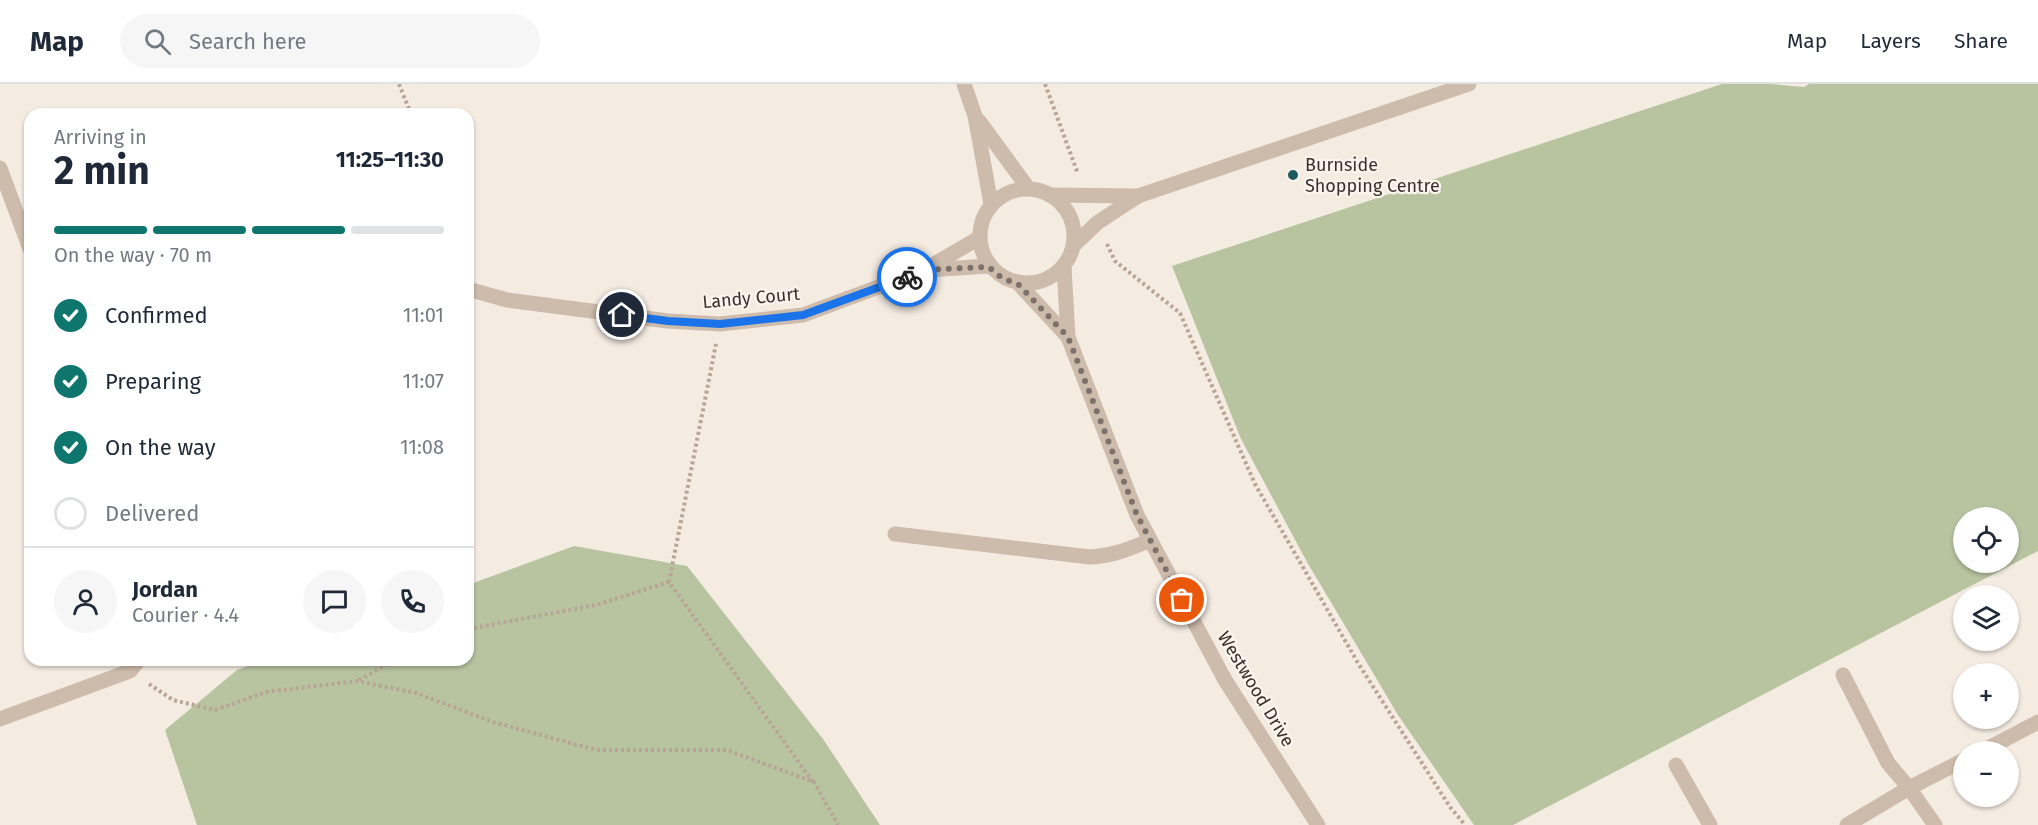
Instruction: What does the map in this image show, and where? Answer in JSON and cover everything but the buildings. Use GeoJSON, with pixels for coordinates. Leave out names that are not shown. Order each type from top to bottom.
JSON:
{"type":"FeatureCollection","features":[{"type":"Feature","properties":{"kind":"street"},"geometry":{"type":"LineString","coordinates":[[964,84],[975,116],[991,204]]}},
{"type":"Feature","properties":{"kind":"street"},"geometry":{"type":"LineString","coordinates":[[1074,245],[1096,223],[1138,196],[1469,84]]}},
{"type":"Feature","properties":{"kind":"street"},"geometry":{"type":"LineString","coordinates":[[975,116],[1028,188]]}},
{"type":"Feature","properties":{"kind":"street"},"geometry":{"type":"LineString","coordinates":[[0,168],[24,233]]}},
{"type":"Feature","properties":{"kind":"street"},"geometry":{"type":"LineString","coordinates":[[1051,195],[1064,205],[1072,220],[1075,236],[1074,245],[1064,267],[1051,278],[1035,283],[1018,284],[1002,278],[989,267],[981,252],[979,238],[981,222],[991,204],[1004,194],[1028,188],[1051,195],[1138,196]]}},
{"type":"Feature","properties":{"kind":"street","name":"Landy Court"},"geometry":{"type":"LineString","coordinates":[[474,291],[507,300],[668,321],[720,324],[803,315],[924,270],[979,238]]}},
{"type":"Feature","properties":{"kind":"street","name":"Landy Court"},"geometry":{"type":"LineString","coordinates":[[924,270],[989,267]]}},
{"type":"Feature","properties":{"kind":"street","name":"Westwood Drive"},"geometry":{"type":"LineString","coordinates":[[1064,267],[1068,337],[1137,515],[1224,680],[1318,825]]}},
{"type":"Feature","properties":{"kind":"street","name":"Westwood Drive"},"geometry":{"type":"LineString","coordinates":[[1018,284],[1068,337]]}},
{"type":"Feature","properties":{"kind":"street"},"geometry":{"type":"LineString","coordinates":[[895,534],[1090,556],[1116,554],[1150,540]]}},
{"type":"Feature","properties":{"kind":"street"},"geometry":{"type":"LineString","coordinates":[[0,719],[132,666]]}},
{"type":"Feature","properties":{"kind":"street"},"geometry":{"type":"LineString","coordinates":[[1843,675],[1887,763],[1909,788],[1935,825]]}},
{"type":"Feature","properties":{"kind":"street"},"geometry":{"type":"LineString","coordinates":[[2002,741],[2038,722]]}},
{"type":"Feature","properties":{"kind":"street"},"geometry":{"type":"LineString","coordinates":[[1676,765],[1710,825]]}},
{"type":"Feature","properties":{"kind":"street"},"geometry":{"type":"LineString","coordinates":[[1847,825],[1909,788],[1953,766]]}},
{"type":"Feature","properties":{"kind":"path"},"geometry":{"type":"LineString","coordinates":[[399,84],[409,108]]}},
{"type":"Feature","properties":{"kind":"path"},"geometry":{"type":"LineString","coordinates":[[1045,84],[1086,196]]}},
{"type":"Feature","properties":{"kind":"path"},"geometry":{"type":"LineString","coordinates":[[1096,223],[1115,261],[1179,313],[1255,484],[1358,663],[1450,807],[1465,825]]}},
{"type":"Feature","properties":{"kind":"path"},"geometry":{"type":"LineString","coordinates":[[720,324],[669,582],[814,782],[838,825]]}},
{"type":"Feature","properties":{"kind":"path"},"geometry":{"type":"LineString","coordinates":[[474,627],[596,605],[669,582]]}},
{"type":"Feature","properties":{"kind":"path"},"geometry":{"type":"LineString","coordinates":[[135,666],[173,700],[215,710],[266,692],[357,681],[416,693],[493,722],[596,750],[728,750],[814,782]]}},
{"type":"Feature","properties":{"kind":"path"},"geometry":{"type":"LineString","coordinates":[[357,681],[384,666]]}},
{"type":"Feature","properties":{"kind":"green space"},"geometry":{"type":"Polygon","coordinates":[[[1722,84],[1804,87],[1809,84],[2038,84],[2038,551],[2019,561],[2019,507],[1953,507],[1953,573],[1996,573],[1973,585],[1953,585],[1953,595],[1513,825],[1474,825],[1398,715],[1307,562],[1241,439],[1172,266],[1722,84]]]}},
{"type":"Feature","properties":{"kind":"green space"},"geometry":{"type":"Polygon","coordinates":[[[574,546],[687,566],[823,739],[880,825],[197,825],[165,730],[237,670],[248,666],[474,666],[474,583],[574,546]]]}},
{"type":"Feature","properties":{"kind":"way so far"},"geometry":{"type":"LineString","coordinates":[[907,277],[924,270],[989,267],[1002,278],[1018,284],[1068,337],[1137,515],[1182,600]]}},
{"type":"Feature","properties":{"kind":"place","name":"Burnside Shopping Centre"},"geometry":{"type":"Point","coordinates":[1293,175]}},
{"type":"Feature","properties":{"kind":"route"},"geometry":{"type":"LineString","coordinates":[[622,315],[720,324],[803,315],[907,277]]}}]}
